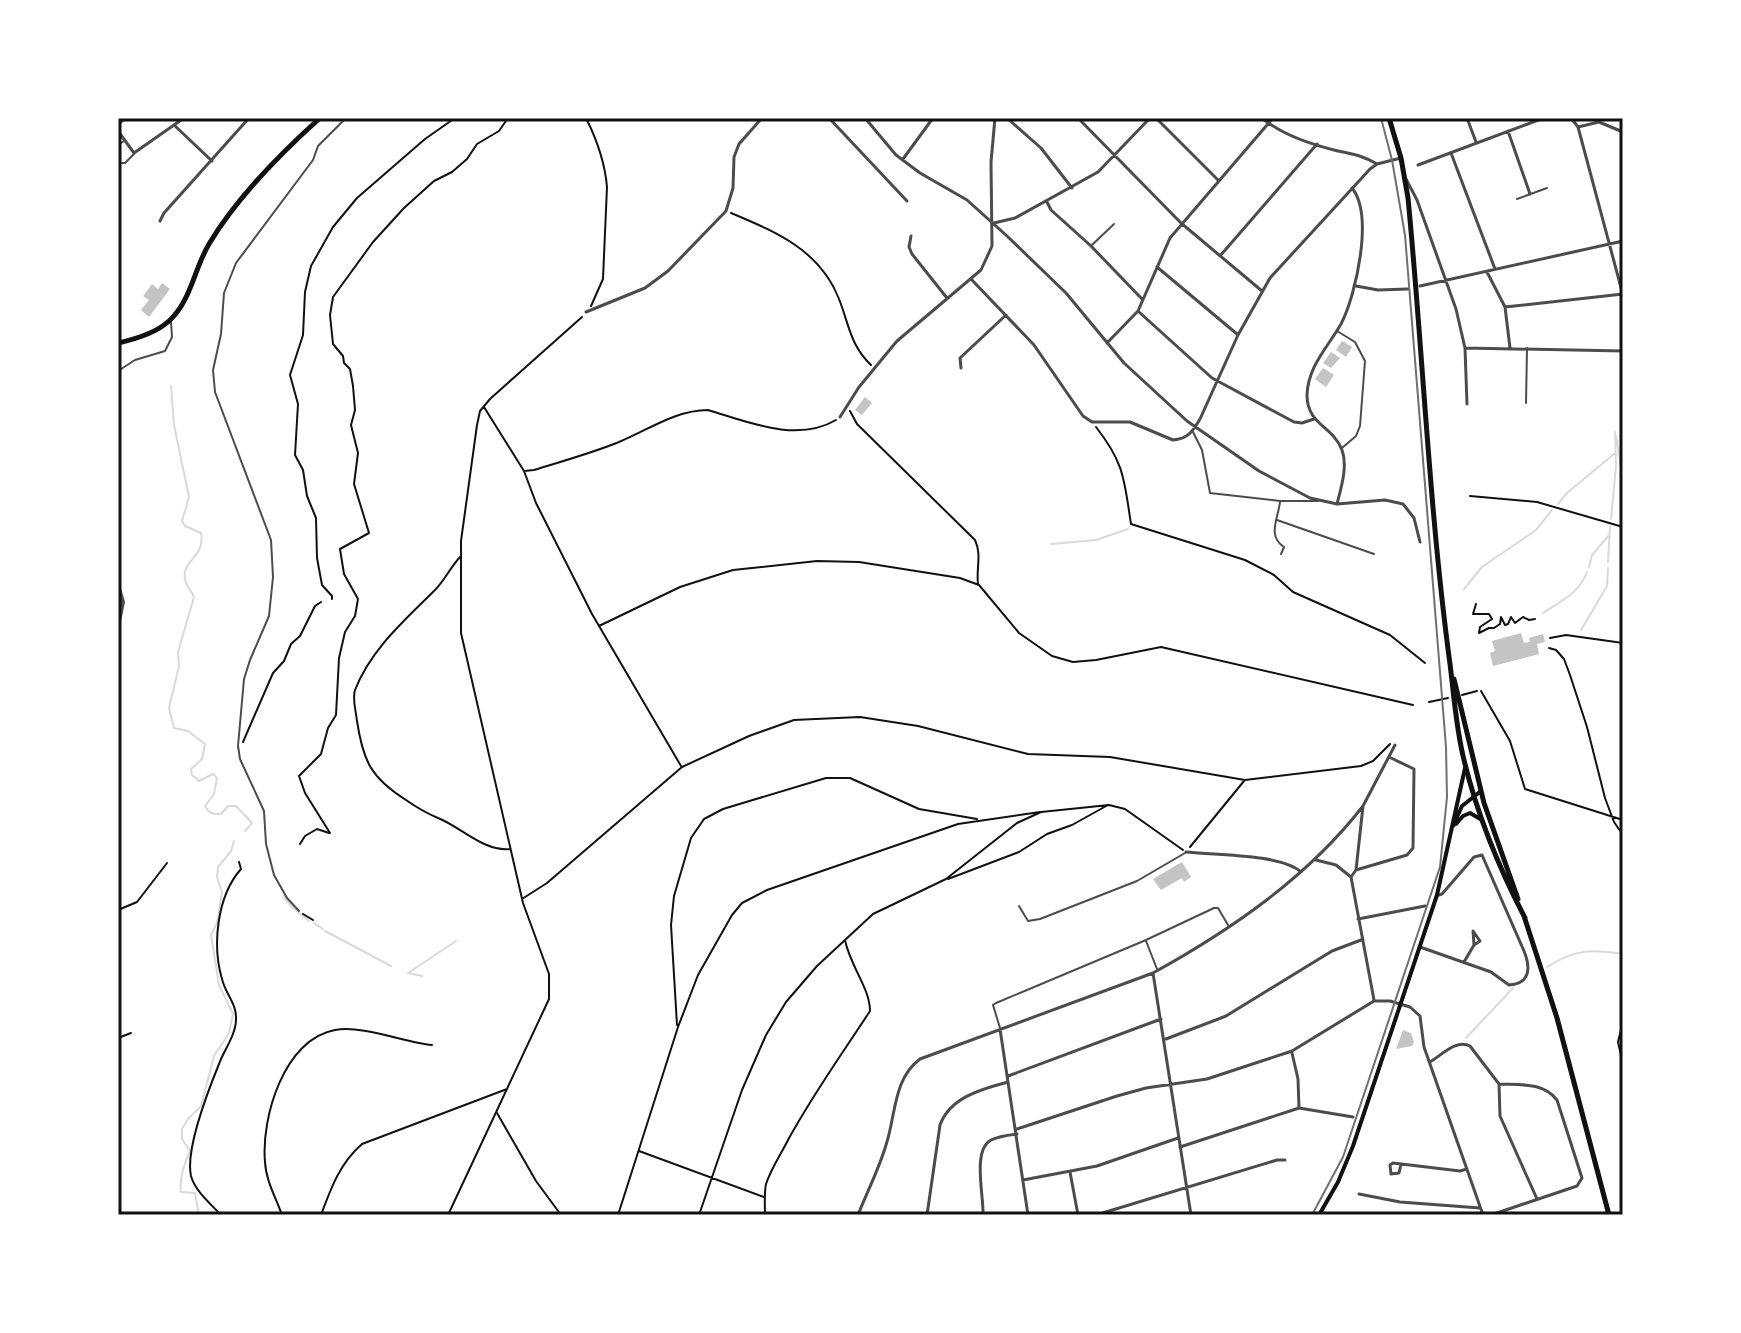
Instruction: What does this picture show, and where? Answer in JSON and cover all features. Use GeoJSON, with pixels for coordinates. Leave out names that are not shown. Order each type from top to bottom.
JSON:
{"type":"FeatureCollection","features":[{"type":"Feature","properties":{"kind":"main road"},"geometry":{"type":"LineString","coordinates":[[118,343],[156,330],[170,320],[188,295],[204,253],[219,230],[255,185],[320,118]]}},
{"type":"Feature","properties":{"kind":"main road"},"geometry":{"type":"LineString","coordinates":[[1389,118],[1405,175],[1434,544],[1456,721],[1465,765],[1525,918],[1557,1018],[1609,1215]]}},
{"type":"Feature","properties":{"kind":"main road"},"geometry":{"type":"LineString","coordinates":[[1451,668],[1483,821],[1509,888],[1525,918]]}},
{"type":"Feature","properties":{"kind":"main road"},"geometry":{"type":"LineString","coordinates":[[1319,1215],[1338,1182],[1353,1146],[1437,895],[1465,765]]}},
{"type":"Feature","properties":{"kind":"main road"},"geometry":{"type":"LineString","coordinates":[[1459,798],[1467,792],[1477,793]]}},
{"type":"Feature","properties":{"kind":"main road"},"geometry":{"type":"LineString","coordinates":[[1451,832],[1462,806],[1477,793]]}},
{"type":"Feature","properties":{"kind":"main road"},"geometry":{"type":"LineString","coordinates":[[1451,832],[1463,816],[1470,813],[1483,821]]}},
{"type":"Feature","properties":{"kind":"street"},"geometry":{"type":"LineString","coordinates":[[118,124],[126,118]]}},
{"type":"Feature","properties":{"kind":"street"},"geometry":{"type":"LineString","coordinates":[[118,131],[134,153],[184,118]]}},
{"type":"Feature","properties":{"kind":"street"},"geometry":{"type":"LineString","coordinates":[[160,221],[249,118]]}},
{"type":"Feature","properties":{"kind":"street"},"geometry":{"type":"LineString","coordinates":[[586,312],[645,288],[668,271],[726,211],[733,188],[734,157],[739,144],[762,118]]}},
{"type":"Feature","properties":{"kind":"street"},"geometry":{"type":"LineString","coordinates":[[829,118],[907,201]]}},
{"type":"Feature","properties":{"kind":"street"},"geometry":{"type":"LineString","coordinates":[[865,118],[920,173],[967,200],[993,223],[1066,293],[1155,394],[1194,429],[1259,471],[1318,501],[1337,504],[1385,500],[1398,502],[1411,511],[1420,542]]}},
{"type":"Feature","properties":{"kind":"street"},"geometry":{"type":"LineString","coordinates":[[903,159],[933,118]]}},
{"type":"Feature","properties":{"kind":"street"},"geometry":{"type":"LineString","coordinates":[[840,417],[897,341],[981,270],[988,258],[993,223],[991,162],[995,118]]}},
{"type":"Feature","properties":{"kind":"street"},"geometry":{"type":"LineString","coordinates":[[1007,118],[1041,148],[1072,188]]}},
{"type":"Feature","properties":{"kind":"street"},"geometry":{"type":"LineString","coordinates":[[1078,118],[1181,223],[1262,291]]}},
{"type":"Feature","properties":{"kind":"street"},"geometry":{"type":"LineString","coordinates":[[993,223],[1015,218],[1098,172],[1150,118]]}},
{"type":"Feature","properties":{"kind":"street"},"geometry":{"type":"LineString","coordinates":[[1156,118],[1218,180]]}},
{"type":"Feature","properties":{"kind":"street"},"geometry":{"type":"LineString","coordinates":[[1262,118],[1317,144],[1362,155],[1377,164]]}},
{"type":"Feature","properties":{"kind":"street"},"geometry":{"type":"LineString","coordinates":[[1107,343],[1138,311],[1170,238],[1181,223],[1273,118]]}},
{"type":"Feature","properties":{"kind":"street"},"geometry":{"type":"LineString","coordinates":[[1467,118],[1476,142]]}},
{"type":"Feature","properties":{"kind":"street"},"geometry":{"type":"LineString","coordinates":[[1418,165],[1544,118]]}},
{"type":"Feature","properties":{"kind":"street"},"geometry":{"type":"LineString","coordinates":[[1505,307],[1623,294],[1578,127],[1571,118]]}},
{"type":"Feature","properties":{"kind":"street"},"geometry":{"type":"LineString","coordinates":[[1578,127],[1599,122],[1623,132]]}},
{"type":"Feature","properties":{"kind":"street"},"geometry":{"type":"LineString","coordinates":[[174,125],[212,161]]}},
{"type":"Feature","properties":{"kind":"street"},"geometry":{"type":"LineString","coordinates":[[1508,131],[1530,194]]}},
{"type":"Feature","properties":{"kind":"street"},"geometry":{"type":"LineString","coordinates":[[1220,256],[1317,144]]}},
{"type":"Feature","properties":{"kind":"street"},"geometry":{"type":"LineString","coordinates":[[1451,152],[1495,269]]}},
{"type":"Feature","properties":{"kind":"street"},"geometry":{"type":"LineString","coordinates":[[971,279],[1051,366],[1083,416],[1092,422],[1130,422],[1173,440],[1186,437],[1194,429],[1262,291],[1298,245],[1377,164],[1401,158]]}},
{"type":"Feature","properties":{"kind":"street"},"geometry":{"type":"LineString","coordinates":[[1405,175],[1456,309],[1465,348],[1467,404]]}},
{"type":"Feature","properties":{"kind":"street"},"geometry":{"type":"LineString","coordinates":[[1337,504],[1343,477],[1341,448],[1314,419],[1307,399],[1310,377],[1337,331],[1356,286],[1362,221],[1358,195],[1352,188]]}},
{"type":"Feature","properties":{"kind":"street"},"geometry":{"type":"LineString","coordinates":[[1047,202],[1051,210],[1144,300]]}},
{"type":"Feature","properties":{"kind":"street"},"geometry":{"type":"LineString","coordinates":[[911,236],[909,247],[912,254],[947,298]]}},
{"type":"Feature","properties":{"kind":"street"},"geometry":{"type":"LineString","coordinates":[[1420,286],[1623,241]]}},
{"type":"Feature","properties":{"kind":"street"},"geometry":{"type":"LineString","coordinates":[[1157,267],[1238,335]]}},
{"type":"Feature","properties":{"kind":"street"},"geometry":{"type":"LineString","coordinates":[[1487,271],[1505,307],[1510,348]]}},
{"type":"Feature","properties":{"kind":"street"},"geometry":{"type":"LineString","coordinates":[[1356,286],[1378,290],[1408,289]]}},
{"type":"Feature","properties":{"kind":"street"},"geometry":{"type":"LineString","coordinates":[[1138,311],[1218,382],[1294,422],[1314,419]]}},
{"type":"Feature","properties":{"kind":"street"},"geometry":{"type":"LineString","coordinates":[[961,368],[960,358],[1006,315]]}},
{"type":"Feature","properties":{"kind":"street"},"geometry":{"type":"LineString","coordinates":[[1465,348],[1623,351]]}},
{"type":"Feature","properties":{"kind":"street"},"geometry":{"type":"LineString","coordinates":[[118,585],[123,607],[118,626]]}},
{"type":"Feature","properties":{"kind":"street"},"geometry":{"type":"LineString","coordinates":[[858,1215],[887,1144],[899,1088],[906,1072],[920,1059],[1155,971],[1229,926],[1316,860],[1341,834],[1363,806],[1394,743]]}},
{"type":"Feature","properties":{"kind":"street"},"geometry":{"type":"LineString","coordinates":[[1356,870],[1407,855],[1413,848],[1414,769],[1389,757]]}},
{"type":"Feature","properties":{"kind":"street"},"geometry":{"type":"LineString","coordinates":[[1351,877],[1356,870],[1363,806]]}},
{"type":"Feature","properties":{"kind":"street"},"geometry":{"type":"LineString","coordinates":[[1186,852],[1273,859],[1293,865],[1301,872]]}},
{"type":"Feature","properties":{"kind":"street"},"geometry":{"type":"LineString","coordinates":[[1420,947],[1491,972],[1509,985],[1521,983],[1528,974],[1527,959],[1482,855],[1474,857],[1442,894],[1437,895]]}},
{"type":"Feature","properties":{"kind":"street"},"geometry":{"type":"LineString","coordinates":[[1316,860],[1336,865],[1351,877],[1374,1001]]}},
{"type":"Feature","properties":{"kind":"street"},"geometry":{"type":"LineString","coordinates":[[1358,919],[1425,906]]}},
{"type":"Feature","properties":{"kind":"street"},"geometry":{"type":"LineString","coordinates":[[1165,1039],[1226,1016],[1332,951],[1361,940]]}},
{"type":"Feature","properties":{"kind":"street"},"geometry":{"type":"LineString","coordinates":[[1464,962],[1474,945]]}},
{"type":"Feature","properties":{"kind":"street"},"geometry":{"type":"LineString","coordinates":[[1155,971],[1191,1215]]}},
{"type":"Feature","properties":{"kind":"street"},"geometry":{"type":"LineString","coordinates":[[983,1215],[980,1163],[982,1149],[989,1140],[1117,1096],[1207,1079],[1292,1051],[1374,1001],[1413,1008],[1420,1016],[1424,1047],[1483,1215]]}},
{"type":"Feature","properties":{"kind":"street"},"geometry":{"type":"LineString","coordinates":[[927,1215],[944,1113],[964,1097],[1161,1019]]}},
{"type":"Feature","properties":{"kind":"street"},"geometry":{"type":"LineString","coordinates":[[1000,1029],[1028,1215]]}},
{"type":"Feature","properties":{"kind":"street"},"geometry":{"type":"LineString","coordinates":[[1429,1062],[1456,1044],[1470,1046],[1499,1084],[1500,1116],[1537,1199]]}},
{"type":"Feature","properties":{"kind":"street"},"geometry":{"type":"LineString","coordinates":[[1292,1051],[1298,1079],[1299,1108]]}},
{"type":"Feature","properties":{"kind":"street"},"geometry":{"type":"LineString","coordinates":[[1491,1215],[1577,1186],[1582,1178],[1557,1100],[1551,1092],[1539,1086],[1499,1084]]}},
{"type":"Feature","properties":{"kind":"street"},"geometry":{"type":"LineString","coordinates":[[1180,1147],[1299,1108],[1353,1117]]}},
{"type":"Feature","properties":{"kind":"street"},"geometry":{"type":"LineString","coordinates":[[1023,1180],[1110,1161],[1179,1137]]}},
{"type":"Feature","properties":{"kind":"street"},"geometry":{"type":"LineString","coordinates":[[1096,1215],[1285,1160]]}},
{"type":"Feature","properties":{"kind":"street"},"geometry":{"type":"LineString","coordinates":[[1401,1164],[1460,1171],[1467,1169]]}},
{"type":"Feature","properties":{"kind":"street"},"geometry":{"type":"LineString","coordinates":[[1070,1171],[1078,1215]]}},
{"type":"Feature","properties":{"kind":"street"},"geometry":{"type":"LineString","coordinates":[[1359,1194],[1400,1202],[1480,1208]]}},
{"type":"Feature","properties":{"kind":"lane"},"geometry":{"type":"LineString","coordinates":[[299,911],[287,898],[274,875],[266,844],[264,811],[240,759],[238,746],[244,679],[269,616],[273,559],[271,540],[212,382],[221,334],[222,305],[236,263],[313,160],[318,146],[346,118]]}},
{"type":"Feature","properties":{"kind":"lane"},"geometry":{"type":"LineString","coordinates":[[118,145],[125,140]]}},
{"type":"Feature","properties":{"kind":"lane"},"geometry":{"type":"LineString","coordinates":[[118,163],[125,163],[134,157],[134,153]]}},
{"type":"Feature","properties":{"kind":"lane"},"geometry":{"type":"LineString","coordinates":[[1517,199],[1547,188]]}},
{"type":"Feature","properties":{"kind":"lane"},"geometry":{"type":"LineString","coordinates":[[1091,246],[1114,224]]}},
{"type":"Feature","properties":{"kind":"lane"},"geometry":{"type":"LineString","coordinates":[[118,371],[135,360],[159,354],[168,348],[173,330],[170,320]]}},
{"type":"Feature","properties":{"kind":"lane"},"geometry":{"type":"LineString","coordinates":[[1337,331],[1355,342],[1365,361],[1360,426],[1356,436],[1341,448]]}},
{"type":"Feature","properties":{"kind":"lane"},"geometry":{"type":"LineString","coordinates":[[1526,403],[1527,348]]}},
{"type":"Feature","properties":{"kind":"lane"},"geometry":{"type":"LineString","coordinates":[[1194,429],[1202,450],[1210,493],[1280,501],[1318,501]]}},
{"type":"Feature","properties":{"kind":"lane"},"geometry":{"type":"LineString","coordinates":[[1280,501],[1274,534],[1276,541],[1284,547],[1281,554]]}},
{"type":"Feature","properties":{"kind":"lane"},"geometry":{"type":"LineString","coordinates":[[1277,520],[1374,554]]}},
{"type":"Feature","properties":{"kind":"lane"},"geometry":{"type":"LineString","coordinates":[[1019,906],[1028,921],[1040,919],[1136,881],[1186,852]]}},
{"type":"Feature","properties":{"kind":"lane"},"geometry":{"type":"LineString","coordinates":[[1000,1029],[993,1005],[996,1003],[1214,908],[1218,908],[1229,926]]}},
{"type":"Feature","properties":{"kind":"lane"},"geometry":{"type":"LineString","coordinates":[[1146,940],[1155,971]]}},
{"type":"Feature","properties":{"kind":"path"},"geometry":{"type":"LineString","coordinates":[[332,599],[322,585],[317,558],[316,518],[307,496],[303,470],[295,455],[298,404],[290,375],[303,335],[305,292],[311,266],[333,227],[357,198],[425,139],[455,118]]}},
{"type":"Feature","properties":{"kind":"path"},"geometry":{"type":"LineString","coordinates":[[300,844],[305,836],[317,829],[330,833],[305,793],[299,776],[321,754],[328,728],[336,715],[339,658],[345,632],[355,616],[358,599],[344,574],[340,549],[369,533],[354,484],[358,453],[351,425],[355,410],[353,386],[350,369],[333,344],[330,315],[333,297],[373,242],[404,208],[434,181],[452,172],[467,159],[477,144],[499,131],[508,118]]}},
{"type":"Feature","properties":{"kind":"path"},"geometry":{"type":"LineString","coordinates":[[448,1215],[549,999],[551,987],[522,899],[461,633],[461,556],[477,425],[484,406],[586,312],[597,296],[603,279],[606,173],[586,118]]}},
{"type":"Feature","properties":{"kind":"path"},"geometry":{"type":"LineString","coordinates":[[726,211],[780,234],[808,254],[835,290],[856,347],[874,368]]}},
{"type":"Feature","properties":{"kind":"path"},"geometry":{"type":"LineString","coordinates":[[484,406],[524,471],[536,503],[599,626],[682,767]]}},
{"type":"Feature","properties":{"kind":"path"},"geometry":{"type":"LineString","coordinates":[[848,407],[857,424],[975,540],[979,549],[979,585]]}},
{"type":"Feature","properties":{"kind":"path"},"geometry":{"type":"LineString","coordinates":[[524,471],[599,450],[696,410],[708,410],[792,431],[815,430],[840,417]]}},
{"type":"Feature","properties":{"kind":"path"},"geometry":{"type":"LineString","coordinates":[[1092,422],[1113,451],[1123,474],[1131,524],[1245,560],[1274,575],[1293,592],[1390,635],[1425,663]]}},
{"type":"Feature","properties":{"kind":"path"},"geometry":{"type":"LineString","coordinates":[[1470,496],[1537,502],[1623,527]]}},
{"type":"Feature","properties":{"kind":"path"},"geometry":{"type":"LineString","coordinates":[[461,556],[438,587],[389,635],[361,679],[354,696],[360,738],[364,758],[373,774],[393,792],[489,847],[511,849]]}},
{"type":"Feature","properties":{"kind":"path"},"geometry":{"type":"LineString","coordinates":[[599,626],[705,578],[763,566],[817,561],[859,562],[960,578],[979,585],[1019,633],[1052,656],[1073,662],[1161,647],[1413,705]]}},
{"type":"Feature","properties":{"kind":"path"},"geometry":{"type":"LineString","coordinates":[[244,744],[273,673],[284,661],[291,644],[300,636],[315,606],[321,602]]}},
{"type":"Feature","properties":{"kind":"path"},"geometry":{"type":"LineString","coordinates":[[1476,604],[1473,614],[1489,614],[1492,619],[1480,627],[1479,633],[1500,624],[1501,617],[1505,625],[1511,617],[1515,623],[1523,617],[1535,619]]}},
{"type":"Feature","properties":{"kind":"path"},"geometry":{"type":"LineString","coordinates":[[1550,638],[1566,635],[1623,643]]}},
{"type":"Feature","properties":{"kind":"path"},"geometry":{"type":"LineString","coordinates":[[1549,648],[1556,650],[1564,659],[1587,727],[1605,798],[1623,835]]}},
{"type":"Feature","properties":{"kind":"path"},"geometry":{"type":"LineString","coordinates":[[1481,691],[1510,741],[1525,789],[1623,820]]}},
{"type":"Feature","properties":{"kind":"path"},"geometry":{"type":"LineString","coordinates":[[522,899],[547,883],[682,767],[790,720],[860,717],[918,726],[1028,754],[1110,757],[1245,780],[1361,766],[1373,761],[1394,743]]}},
{"type":"Feature","properties":{"kind":"path"},"geometry":{"type":"LineString","coordinates":[[678,1027],[671,925],[674,896],[691,838],[704,819],[723,809],[826,778],[850,778],[919,809],[979,820]]}},
{"type":"Feature","properties":{"kind":"path"},"geometry":{"type":"LineString","coordinates":[[618,1215],[678,1027],[698,975],[713,945],[742,903],[767,890],[958,824],[1041,812],[1109,805],[1125,809],[1186,852],[1245,780]]}},
{"type":"Feature","properties":{"kind":"path"},"geometry":{"type":"LineString","coordinates":[[699,1215],[742,1090],[766,1035],[786,1002],[845,938],[873,914],[946,879],[1019,852],[1047,834],[1072,825],[1109,805]]}},
{"type":"Feature","properties":{"kind":"path"},"geometry":{"type":"LineString","coordinates":[[946,879],[1017,823],[1041,812]]}},
{"type":"Feature","properties":{"kind":"path"},"geometry":{"type":"LineString","coordinates":[[221,1215],[192,1178],[191,1156],[212,1082],[236,1025],[236,1010],[222,982],[217,938],[227,887],[241,869],[239,862]]}},
{"type":"Feature","properties":{"kind":"path"},"geometry":{"type":"LineString","coordinates":[[118,910],[129,907],[140,897],[167,863]]}},
{"type":"Feature","properties":{"kind":"path"},"geometry":{"type":"LineString","coordinates":[[299,911],[313,920]]}},
{"type":"Feature","properties":{"kind":"path"},"geometry":{"type":"LineString","coordinates":[[765,1215],[769,1177],[814,1092],[826,1080],[840,1053],[870,1011],[869,999],[851,963],[845,938]]}},
{"type":"Feature","properties":{"kind":"path"},"geometry":{"type":"LineString","coordinates":[[1623,1022],[1619,1037],[1619,1055],[1623,1064]]}},
{"type":"Feature","properties":{"kind":"path"},"geometry":{"type":"LineString","coordinates":[[282,1215],[266,1175],[265,1136],[277,1087],[298,1053],[320,1035],[342,1029],[432,1045]]}},
{"type":"Feature","properties":{"kind":"path"},"geometry":{"type":"LineString","coordinates":[[118,1038],[131,1033]]}},
{"type":"Feature","properties":{"kind":"path"},"geometry":{"type":"LineString","coordinates":[[1619,1037],[1623,1040]]}},
{"type":"Feature","properties":{"kind":"path"},"geometry":{"type":"LineString","coordinates":[[321,1215],[335,1178],[351,1153],[362,1144],[508,1089]]}},
{"type":"Feature","properties":{"kind":"path"},"geometry":{"type":"LineString","coordinates":[[497,1112],[536,1181],[561,1215]]}},
{"type":"Feature","properties":{"kind":"path"},"geometry":{"type":"LineString","coordinates":[[638,1151],[765,1198]]}},
{"type":"Feature","properties":{"kind":"building"},"geometry":{"type":"Polygon","coordinates":[[[162,283],[170,289],[149,317],[141,310],[149,300],[143,296],[152,284],[158,289],[162,283]]]}},
{"type":"Feature","properties":{"kind":"building"},"geometry":{"type":"Polygon","coordinates":[[[1342,341],[1352,347],[1346,357],[1336,350],[1342,341]]]}},
{"type":"Feature","properties":{"kind":"building"},"geometry":{"type":"Polygon","coordinates":[[[1331,352],[1340,358],[1331,368],[1323,363],[1331,352]]]}},
{"type":"Feature","properties":{"kind":"building"},"geometry":{"type":"Polygon","coordinates":[[[1323,368],[1334,375],[1326,387],[1315,379],[1323,368]]]}},
{"type":"Feature","properties":{"kind":"building"},"geometry":{"type":"Polygon","coordinates":[[[865,397],[872,403],[862,415],[855,410],[865,397]]]}},
{"type":"Feature","properties":{"kind":"building"},"geometry":{"type":"Polygon","coordinates":[[[1521,633],[1524,643],[1543,634],[1545,642],[1537,644],[1539,654],[1493,666],[1490,653],[1495,651],[1492,641],[1521,633]]]}},
{"type":"Feature","properties":{"kind":"building"},"geometry":{"type":"Polygon","coordinates":[[[1182,862],[1191,877],[1184,882],[1182,878],[1161,890],[1153,879],[1182,862]]]}},
{"type":"Feature","properties":{"kind":"building"},"geometry":{"type":"Polygon","coordinates":[[[1403,1030],[1411,1033],[1414,1042],[1412,1046],[1396,1049],[1403,1030]]]}},
{"type":"Feature","properties":{"kind":"waterway"},"geometry":{"type":"LineString","coordinates":[[171,386],[174,425],[189,497],[182,521],[185,526],[201,533],[202,541],[185,573],[194,597],[178,652],[179,666],[169,708],[174,728],[188,731],[205,744],[202,759],[191,769],[192,775],[199,781],[213,774],[217,778],[214,794],[205,806],[212,813],[221,814],[228,806],[236,806],[252,823],[245,831]]}},
{"type":"Feature","properties":{"kind":"waterway"},"geometry":{"type":"LineString","coordinates":[[1611,519],[1616,466],[1615,432]]}},
{"type":"Feature","properties":{"kind":"waterway"},"geometry":{"type":"LineString","coordinates":[[1616,436],[1623,478]]}},
{"type":"Feature","properties":{"kind":"waterway"},"geometry":{"type":"LineString","coordinates":[[1558,504],[1614,454]]}},
{"type":"Feature","properties":{"kind":"waterway"},"geometry":{"type":"LineString","coordinates":[[1464,589],[1482,567],[1536,530],[1552,510]]}},
{"type":"Feature","properties":{"kind":"waterway"},"geometry":{"type":"LineString","coordinates":[[1608,562],[1610,527]]}},
{"type":"Feature","properties":{"kind":"waterway"},"geometry":{"type":"LineString","coordinates":[[1051,544],[1096,540],[1128,529]]}},
{"type":"Feature","properties":{"kind":"waterway"},"geometry":{"type":"LineString","coordinates":[[1589,567],[1592,555],[1610,534]]}},
{"type":"Feature","properties":{"kind":"waterway"},"geometry":{"type":"LineString","coordinates":[[1581,630],[1607,586],[1608,568]]}},
{"type":"Feature","properties":{"kind":"waterway"},"geometry":{"type":"LineString","coordinates":[[1543,613],[1574,591],[1587,572]]}},
{"type":"Feature","properties":{"kind":"waterway"},"geometry":{"type":"LineString","coordinates":[[199,1215],[195,1193],[181,1192],[182,1171],[190,1151],[182,1139],[182,1129],[201,1106],[214,1056],[229,1033],[233,1014],[219,985],[211,935],[217,923],[222,892],[217,877],[218,867],[231,851],[234,841]]}},
{"type":"Feature","properties":{"kind":"waterway"},"geometry":{"type":"LineString","coordinates":[[283,896],[309,921]]}},
{"type":"Feature","properties":{"kind":"waterway"},"geometry":{"type":"LineString","coordinates":[[314,923],[323,929]]}},
{"type":"Feature","properties":{"kind":"waterway"},"geometry":{"type":"LineString","coordinates":[[325,931],[391,966]]}},
{"type":"Feature","properties":{"kind":"waterway"},"geometry":{"type":"LineString","coordinates":[[408,973],[456,941]]}},
{"type":"Feature","properties":{"kind":"waterway"},"geometry":{"type":"LineString","coordinates":[[1547,967],[1584,952],[1623,954]]}},
{"type":"Feature","properties":{"kind":"waterway"},"geometry":{"type":"LineString","coordinates":[[408,973],[422,976]]}},
{"type":"Feature","properties":{"kind":"waterway"},"geometry":{"type":"LineString","coordinates":[[1466,1038],[1513,988]]}},
{"type":"Feature","properties":{"kind":"railway"},"geometry":{"type":"LineString","coordinates":[[1312,1215],[1343,1157],[1440,867],[1447,797],[1446,747],[1405,235],[1381,118]]}}]}
